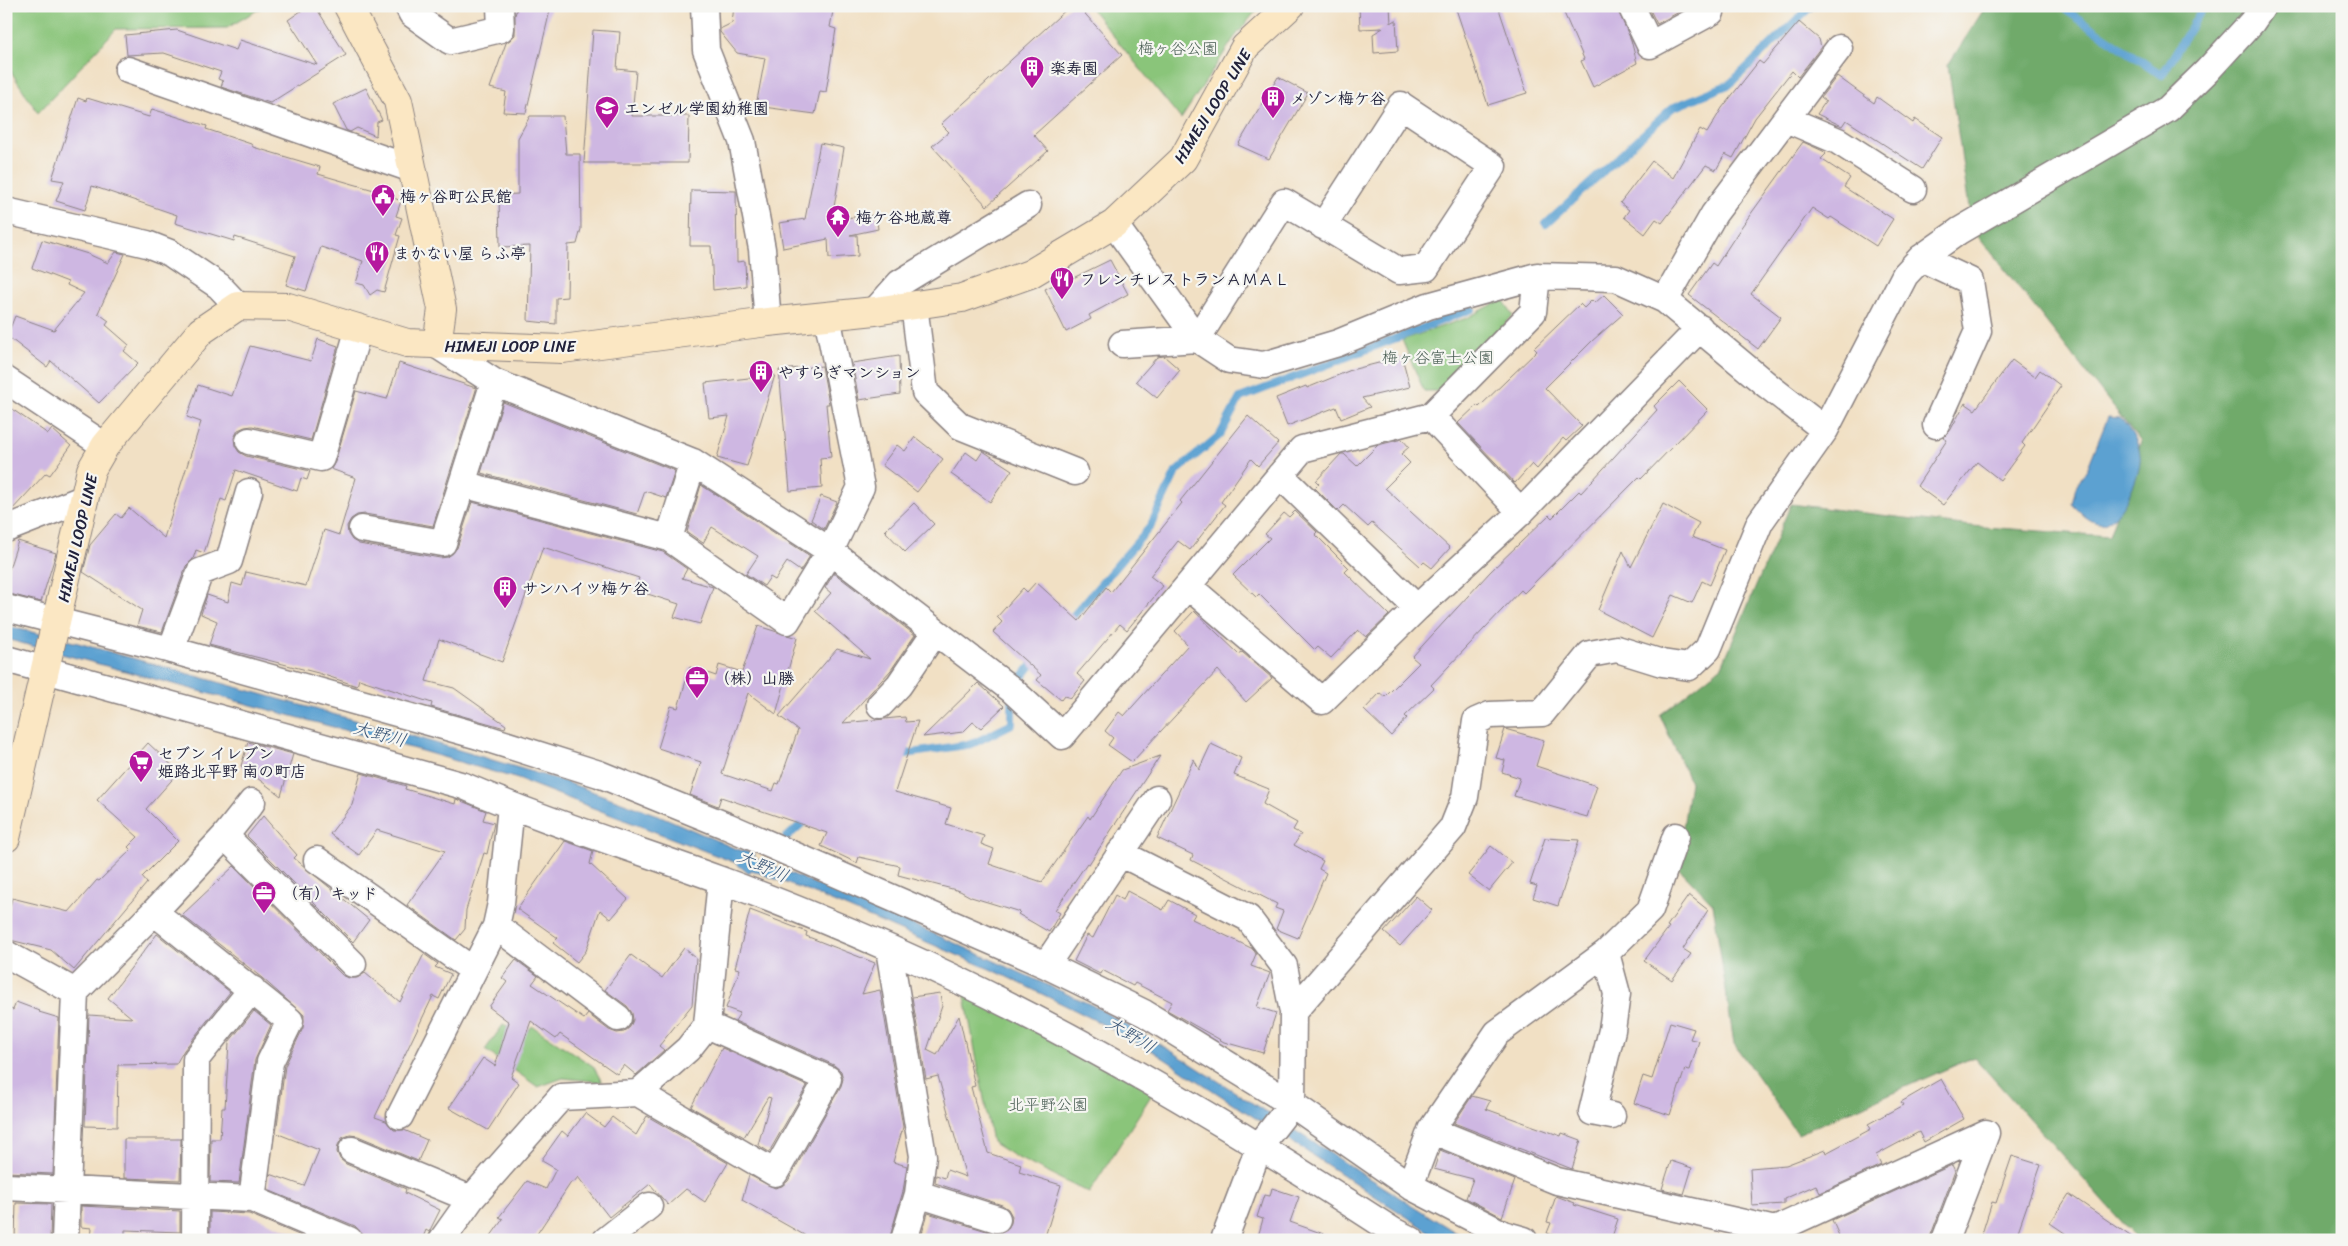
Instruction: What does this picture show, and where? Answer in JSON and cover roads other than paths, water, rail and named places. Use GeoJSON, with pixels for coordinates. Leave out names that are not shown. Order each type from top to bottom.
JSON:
{"type":"FeatureCollection","features":[{"type":"Feature","properties":{"kind":"main road"},"geometry":{"type":"LineString","coordinates":[[348,6],[398,101],[442,309],[437,345]]}},
{"type":"Feature","properties":{"kind":"main road","name":"HIMEJI LOOP LINE"},"geometry":{"type":"LineString","coordinates":[[6,838],[91,470],[105,446],[201,331],[238,306],[288,307],[407,342],[437,345],[562,349],[768,322],[876,311],[962,298],[1030,274],[1114,224],[1183,159],[1246,47],[1290,6]]}},
{"type":"Feature","properties":{"kind":"street"},"geometry":{"type":"LineString","coordinates":[[408,6],[412,14],[450,41],[501,30],[500,6]]}},
{"type":"Feature","properties":{"kind":"street"},"geometry":{"type":"LineString","coordinates":[[704,6],[706,50],[742,141],[762,249],[768,322]]}},
{"type":"Feature","properties":{"kind":"street"},"geometry":{"type":"LineString","coordinates":[[1632,6],[1650,45],[1711,12]]}},
{"type":"Feature","properties":{"kind":"street"},"geometry":{"type":"LineString","coordinates":[[1293,1012],[1453,827],[1465,797],[1476,721],[1490,715],[1542,713],[1590,654],[1618,649],[1662,663],[1689,667],[1708,649],[1760,522],[1825,430],[1905,275],[1921,258],[1959,231],[2168,109],[2207,71],[2252,22],[2263,6]]}},
{"type":"Feature","properties":{"kind":"street"},"geometry":{"type":"LineString","coordinates":[[1665,300],[1714,214],[1839,48]]}},
{"type":"Feature","properties":{"kind":"street"},"geometry":{"type":"LineString","coordinates":[[128,70],[412,169]]}},
{"type":"Feature","properties":{"kind":"street"},"geometry":{"type":"LineString","coordinates":[[1197,339],[1284,202],[1399,271],[1426,268],[1493,166],[1402,105],[1323,226]]}},
{"type":"Feature","properties":{"kind":"street"},"geometry":{"type":"LineString","coordinates":[[1786,119],[1838,141],[1913,189]]}},
{"type":"Feature","properties":{"kind":"street"},"geometry":{"type":"LineString","coordinates":[[876,311],[900,283],[1028,205]]}},
{"type":"Feature","properties":{"kind":"street"},"geometry":{"type":"LineString","coordinates":[[6,211],[147,244],[170,253],[219,286],[238,306]]}},
{"type":"Feature","properties":{"kind":"street"},"geometry":{"type":"LineString","coordinates":[[1114,224],[1197,339],[1229,360],[1264,364],[1338,343],[1428,306],[1537,276],[1616,278],[1665,300],[1766,385],[1825,430]]}},
{"type":"Feature","properties":{"kind":"street"},"geometry":{"type":"LineString","coordinates":[[1921,258],[1970,281],[1978,331],[1936,425]]}},
{"type":"Feature","properties":{"kind":"street"},"geometry":{"type":"LineString","coordinates":[[437,345],[494,382],[693,462],[830,551],[1012,690],[1062,736],[1302,449],[1431,416],[1533,312],[1537,276]]}},
{"type":"Feature","properties":{"kind":"street"},"geometry":{"type":"LineString","coordinates":[[914,305],[925,392],[960,426],[1075,472]]}},
{"type":"Feature","properties":{"kind":"street"},"geometry":{"type":"LineString","coordinates":[[462,484],[669,538],[787,621],[830,551],[860,487],[827,316]]}},
{"type":"Feature","properties":{"kind":"street"},"geometry":{"type":"LineString","coordinates":[[249,441],[321,458],[359,328]]}},
{"type":"Feature","properties":{"kind":"street"},"geometry":{"type":"LineString","coordinates":[[1188,586],[1322,701],[1417,608],[1521,512],[1700,328]]}},
{"type":"Feature","properties":{"kind":"street"},"geometry":{"type":"LineString","coordinates":[[1122,344],[1197,339]]}},
{"type":"Feature","properties":{"kind":"street"},"geometry":{"type":"LineString","coordinates":[[6,380],[105,446]]}},
{"type":"Feature","properties":{"kind":"street"},"geometry":{"type":"LineString","coordinates":[[362,529],[443,543],[494,382]]}},
{"type":"Feature","properties":{"kind":"street"},"geometry":{"type":"LineString","coordinates":[[1431,416],[1521,512]]}},
{"type":"Feature","properties":{"kind":"street"},"geometry":{"type":"LineString","coordinates":[[669,538],[693,462]]}},
{"type":"Feature","properties":{"kind":"street"},"geometry":{"type":"LineString","coordinates":[[1280,475],[1417,608]]}},
{"type":"Feature","properties":{"kind":"street"},"geometry":{"type":"LineString","coordinates":[[171,650],[200,572],[229,561],[248,492]]}},
{"type":"Feature","properties":{"kind":"street"},"geometry":{"type":"LineString","coordinates":[[6,529],[85,498]]}},
{"type":"Feature","properties":{"kind":"street"},"geometry":{"type":"LineString","coordinates":[[6,608],[171,650],[479,736],[599,774],[727,826],[1046,965],[1144,1014],[1292,1104],[1410,1186],[1503,1234],[1524,1240]]}},
{"type":"Feature","properties":{"kind":"street"},"geometry":{"type":"LineString","coordinates":[[880,705],[899,685],[935,632]]}},
{"type":"Feature","properties":{"kind":"street"},"geometry":{"type":"LineString","coordinates":[[6,659],[464,786],[511,806],[721,880],[889,949],[989,994],[1152,1083],[1260,1145],[1410,1240]]}},
{"type":"Feature","properties":{"kind":"street"},"geometry":{"type":"LineString","coordinates":[[1046,965],[1157,798]]}},
{"type":"Feature","properties":{"kind":"street"},"geometry":{"type":"LineString","coordinates":[[65,1240],[74,992],[154,912],[225,836],[252,802]]}},
{"type":"Feature","properties":{"kind":"street"},"geometry":{"type":"LineString","coordinates":[[400,1116],[472,970],[496,926],[501,903],[511,806]]}},
{"type":"Feature","properties":{"kind":"street"},"geometry":{"type":"LineString","coordinates":[[225,836],[353,964]]}},
{"type":"Feature","properties":{"kind":"street"},"geometry":{"type":"LineString","coordinates":[[1410,1186],[1431,1130],[1497,1032],[1606,953],[1650,910],[1676,836]]}},
{"type":"Feature","properties":{"kind":"street"},"geometry":{"type":"LineString","coordinates":[[1120,853],[1248,918],[1284,966],[1293,1012],[1292,1104],[1260,1145],[1224,1240]]}},
{"type":"Feature","properties":{"kind":"street"},"geometry":{"type":"LineString","coordinates":[[317,860],[472,970]]}},
{"type":"Feature","properties":{"kind":"street"},"geometry":{"type":"LineString","coordinates":[[638,1093],[688,1049],[707,1025],[721,880]]}},
{"type":"Feature","properties":{"kind":"street"},"geometry":{"type":"LineString","coordinates":[[154,912],[290,1021],[270,1062],[252,1198]]}},
{"type":"Feature","properties":{"kind":"street"},"geometry":{"type":"LineString","coordinates":[[496,926],[618,1018]]}},
{"type":"Feature","properties":{"kind":"street"},"geometry":{"type":"LineString","coordinates":[[889,949],[923,1156],[918,1194],[904,1240]]}},
{"type":"Feature","properties":{"kind":"street"},"geometry":{"type":"LineString","coordinates":[[1606,953],[1617,994],[1612,1030],[1592,1112],[1612,1116]]}},
{"type":"Feature","properties":{"kind":"street"},"geometry":{"type":"LineString","coordinates":[[6,954],[74,992]]}},
{"type":"Feature","properties":{"kind":"street"},"geometry":{"type":"LineString","coordinates":[[195,1240],[196,1059],[252,989]]}},
{"type":"Feature","properties":{"kind":"street"},"geometry":{"type":"LineString","coordinates":[[442,1240],[471,1199],[561,1098],[638,1093],[775,1173],[828,1080],[707,1025]]}},
{"type":"Feature","properties":{"kind":"street"},"geometry":{"type":"LineString","coordinates":[[1431,1130],[1557,1181],[1774,1235],[1986,1133],[1945,1240]]}},
{"type":"Feature","properties":{"kind":"street"},"geometry":{"type":"LineString","coordinates":[[352,1150],[471,1199]]}},
{"type":"Feature","properties":{"kind":"street"},"geometry":{"type":"LineString","coordinates":[[6,1187],[252,1198],[349,1240]]}},
{"type":"Feature","properties":{"kind":"street"},"geometry":{"type":"LineString","coordinates":[[918,1194],[997,1219]]}},
{"type":"Feature","properties":{"kind":"street"},"geometry":{"type":"LineString","coordinates":[[606,1240],[649,1206]]}},
{"type":"Feature","properties":{"kind":"water"},"geometry":{"type":"Polygon","coordinates":[[[2108,417],[2120,418],[2128,427],[2137,444],[2140,462],[2133,487],[2123,506],[2110,520],[2099,523],[2086,517],[2072,504],[2076,487],[2088,467],[2108,417]]]}},
{"type":"Feature","properties":{"kind":"water","name":"大野川"},"geometry":{"type":"Polygon","coordinates":[[[6,626],[78,643],[415,737],[566,782],[663,817],[736,849],[755,854],[754,858],[937,935],[1096,1007],[1173,1052],[1370,1179],[1455,1232],[1472,1240],[1444,1240],[1433,1234],[1154,1052],[1085,1015],[999,973],[810,892],[751,870],[749,874],[736,863],[518,779],[422,751],[6,639],[6,626]]]}},
{"type":"Feature","properties":{"kind":"waterway"},"geometry":{"type":"LineString","coordinates":[[1546,224],[1672,108],[1730,84],[1811,6]]}},
{"type":"Feature","properties":{"kind":"waterway"},"geometry":{"type":"LineString","coordinates":[[2067,6],[2067,11],[2162,75],[2204,6]]}},
{"type":"Feature","properties":{"kind":"waterway"},"geometry":{"type":"LineString","coordinates":[[1067,623],[1150,527],[1176,472],[1220,435],[1240,398],[1472,309]]}},
{"type":"Feature","properties":{"kind":"waterway"},"geometry":{"type":"LineString","coordinates":[[1015,686],[1037,658]]}},
{"type":"Feature","properties":{"kind":"waterway"},"geometry":{"type":"LineString","coordinates":[[899,755],[972,744],[1012,724],[1012,699]]}},
{"type":"Feature","properties":{"kind":"waterway"},"geometry":{"type":"LineString","coordinates":[[786,838],[808,818]]}},
{"type":"Feature","properties":{"kind":"place","name":"楽寿園"},"geometry":{"type":"Point","coordinates":[1032,89]}},
{"type":"Feature","properties":{"kind":"place","name":"メゾン梅ケ谷"},"geometry":{"type":"Point","coordinates":[1273,119]}},
{"type":"Feature","properties":{"kind":"place","name":"エンゼル学園幼稚園"},"geometry":{"type":"Point","coordinates":[607,129]}},
{"type":"Feature","properties":{"kind":"place","name":"梅ヶ谷町公民館"},"geometry":{"type":"Point","coordinates":[383,217]}},
{"type":"Feature","properties":{"kind":"place","name":"梅ケ谷地蔵尊"},"geometry":{"type":"Point","coordinates":[838,238]}},
{"type":"Feature","properties":{"kind":"place","name":"まかない屋 らふ亭"},"geometry":{"type":"Point","coordinates":[377,274]}},
{"type":"Feature","properties":{"kind":"place","name":"フレンチレストランＡＭＡＬ"},"geometry":{"type":"Point","coordinates":[1062,300]}},
{"type":"Feature","properties":{"kind":"place","name":"やすらぎマンション"},"geometry":{"type":"Point","coordinates":[761,393]}},
{"type":"Feature","properties":{"kind":"place","name":"サンハイツ梅ケ谷"},"geometry":{"type":"Point","coordinates":[505,609]}},
{"type":"Feature","properties":{"kind":"place","name":"（株）山勝"},"geometry":{"type":"Point","coordinates":[697,699]}},
{"type":"Feature","properties":{"kind":"place","name":"セブン イレブン 姫路北平野 南の町店"},"geometry":{"type":"Point","coordinates":[141,783]}},
{"type":"Feature","properties":{"kind":"place","name":"（有）キッド"},"geometry":{"type":"Point","coordinates":[264,914]}},
{"type":"Feature","properties":{"kind":"park label","name":"梅ヶ谷公園"},"geometry":{"type":"Point","coordinates":[1178,48]}},
{"type":"Feature","properties":{"kind":"park label","name":"梅ヶ谷富士公園"},"geometry":{"type":"Point","coordinates":[1438,357]}},
{"type":"Feature","properties":{"kind":"park label","name":"北平野公園"},"geometry":{"type":"Point","coordinates":[1048,1104]}}]}
